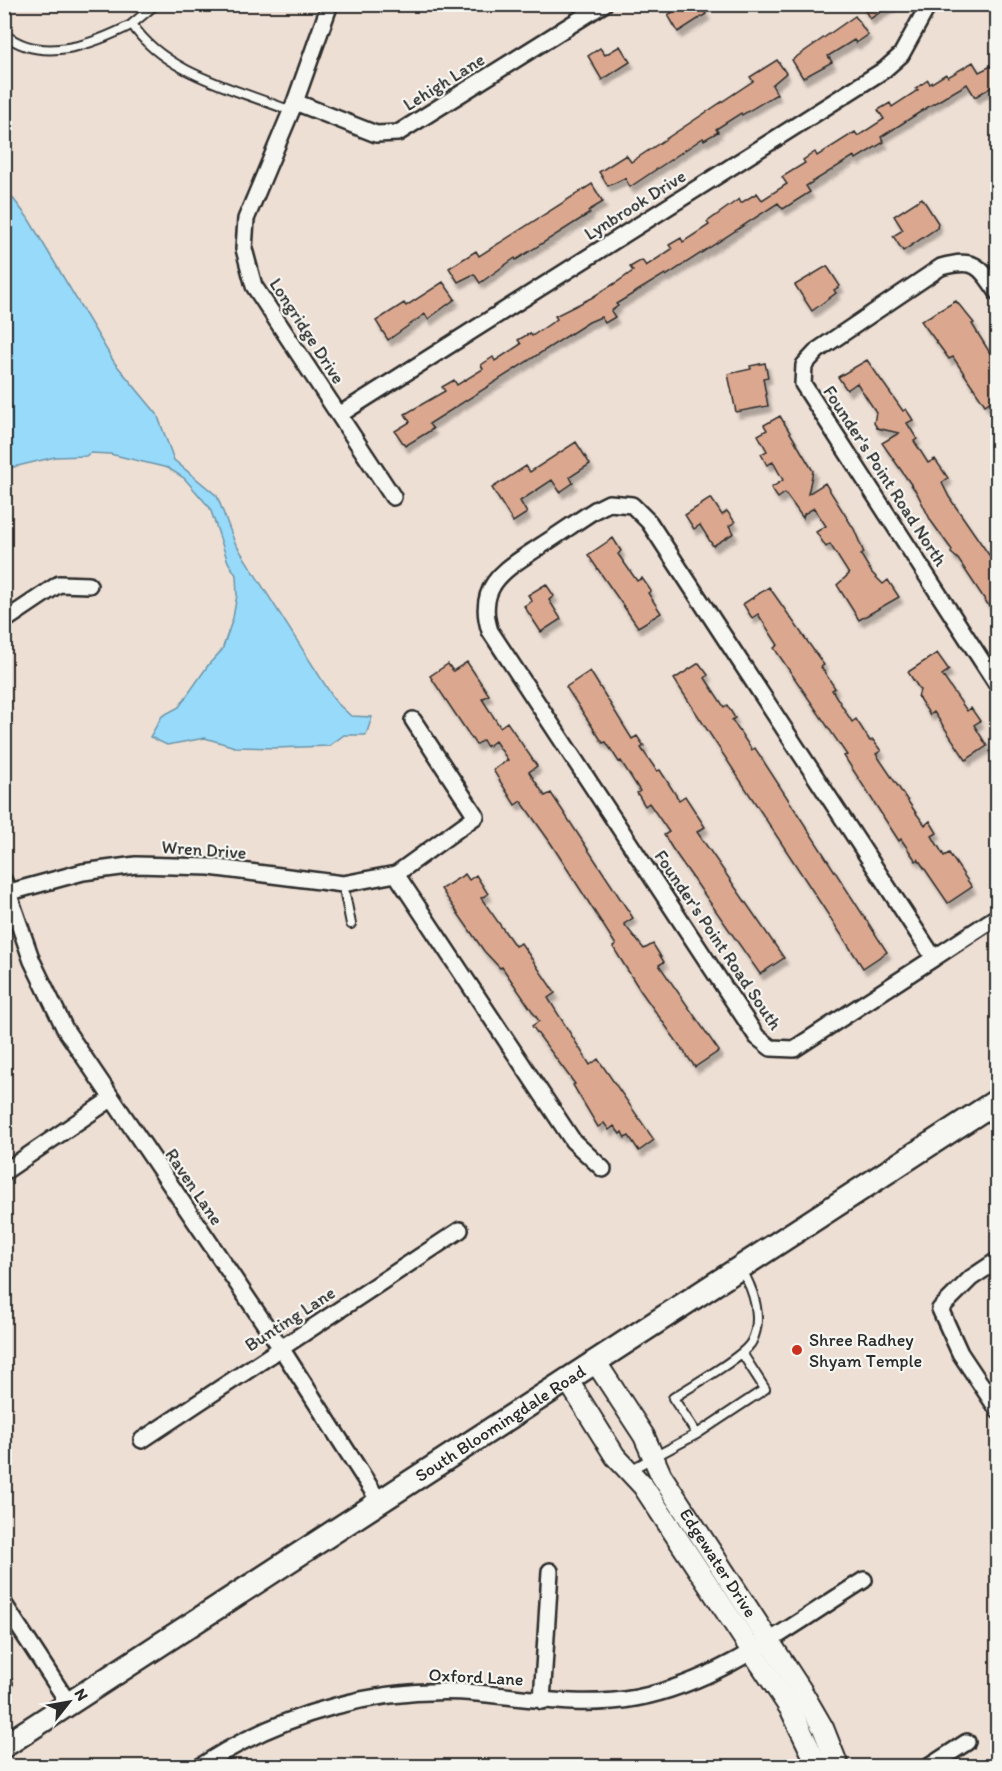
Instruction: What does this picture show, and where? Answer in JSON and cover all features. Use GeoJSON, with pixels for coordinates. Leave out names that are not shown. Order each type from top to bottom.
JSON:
{"type":"FeatureCollection","features":[{"type":"Feature","properties":{"kind":"main road","name":"South Bloomingdale Road"},"geometry":{"type":"LineString","coordinates":[[4,1746],[998,1100]]}},
{"type":"Feature","properties":{"kind":"street","name":"Longridge Drive"},"geometry":{"type":"LineString","coordinates":[[330,4],[293,107],[246,219],[246,264],[254,286],[393,497]]}},
{"type":"Feature","properties":{"kind":"street","name":"Lehigh Lane"},"geometry":{"type":"LineString","coordinates":[[293,107],[376,134],[398,133],[604,4]]}},
{"type":"Feature","properties":{"kind":"street","name":"Lynbrook Drive"},"geometry":{"type":"LineString","coordinates":[[339,415],[884,70],[901,55],[929,4]]}},
{"type":"Feature","properties":{"kind":"street","name":"Founder's Point Road North"},"geometry":{"type":"LineString","coordinates":[[998,293],[976,266],[962,261],[941,267],[818,350],[804,365],[803,384],[998,686]]}},
{"type":"Feature","properties":{"kind":"street","name":"Founder's Point Road South"},"geometry":{"type":"LineString","coordinates":[[934,958],[649,522],[638,509],[624,503],[602,506],[511,565],[497,578],[491,588],[486,606],[486,617],[496,644],[744,1018],[764,1043],[786,1051],[802,1045],[998,916]]}},
{"type":"Feature","properties":{"kind":"street"},"geometry":{"type":"LineString","coordinates":[[4,621],[59,584],[89,585]]}},
{"type":"Feature","properties":{"kind":"street","name":"Wren Drive"},"geometry":{"type":"LineString","coordinates":[[7,886],[136,865],[210,867],[343,884],[396,874],[476,816],[413,720]]}},
{"type":"Feature","properties":{"kind":"street"},"geometry":{"type":"LineString","coordinates":[[396,874],[573,1141],[603,1169]]}},
{"type":"Feature","properties":{"kind":"street","name":"Raven Lane"},"geometry":{"type":"LineString","coordinates":[[7,886],[45,992],[65,1029],[281,1348],[379,1501]]}},
{"type":"Feature","properties":{"kind":"street"},"geometry":{"type":"LineString","coordinates":[[4,1172],[111,1099]]}},
{"type":"Feature","properties":{"kind":"street","name":"Bunting Lane"},"geometry":{"type":"LineString","coordinates":[[142,1440],[460,1230]]}},
{"type":"Feature","properties":{"kind":"street"},"geometry":{"type":"LineString","coordinates":[[998,1260],[934,1308],[960,1353],[998,1410]]}},
{"type":"Feature","properties":{"kind":"street","name":"Edgewater Drive"},"geometry":{"type":"LineString","coordinates":[[594,1361],[644,1436],[661,1474],[760,1645],[803,1730],[818,1767]]}},
{"type":"Feature","properties":{"kind":"street","name":"Edgewater Drive"},"geometry":{"type":"LineString","coordinates":[[567,1379],[615,1456],[643,1486],[823,1728],[838,1767]]}},
{"type":"Feature","properties":{"kind":"street"},"geometry":{"type":"LineString","coordinates":[[542,1701],[550,1571]]}},
{"type":"Feature","properties":{"kind":"street","name":"Oxford Lane"},"geometry":{"type":"LineString","coordinates":[[201,1767],[245,1740],[293,1719],[370,1699],[433,1692],[475,1693],[542,1701],[614,1702],[658,1694],[706,1676],[864,1580]]}},
{"type":"Feature","properties":{"kind":"street"},"geometry":{"type":"LineString","coordinates":[[4,1604],[69,1704]]}},
{"type":"Feature","properties":{"kind":"street"},"geometry":{"type":"LineString","coordinates":[[930,1767],[967,1742]]}},
{"type":"Feature","properties":{"kind":"lane"},"geometry":{"type":"LineString","coordinates":[[4,34],[32,47],[61,49],[94,43],[133,24],[156,4]]}},
{"type":"Feature","properties":{"kind":"lane"},"geometry":{"type":"LineString","coordinates":[[133,24],[138,33],[164,58],[197,75],[293,107]]}},
{"type":"Feature","properties":{"kind":"lane"},"geometry":{"type":"LineString","coordinates":[[343,884],[351,924]]}},
{"type":"Feature","properties":{"kind":"lane"},"geometry":{"type":"LineString","coordinates":[[697,1434],[673,1398],[742,1353],[752,1342],[757,1319],[752,1287],[740,1267]]}},
{"type":"Feature","properties":{"kind":"lane"},"geometry":{"type":"LineString","coordinates":[[629,1471],[697,1434],[765,1389],[742,1353]]}},
{"type":"Feature","properties":{"kind":"water"},"geometry":{"type":"Polygon","coordinates":[[[5,188],[28,218],[114,362],[157,414],[174,460],[217,496],[235,543],[336,702],[351,716],[372,717],[366,735],[344,735],[329,746],[276,748],[235,747],[205,738],[167,745],[150,737],[162,716],[179,707],[209,664],[222,650],[233,618],[237,595],[236,575],[228,562],[210,508],[184,478],[168,468],[110,454],[90,453],[86,456],[55,457],[5,469],[5,188]]]}},
{"type":"Feature","properties":{"kind":"building"},"geometry":{"type":"Polygon","coordinates":[[[685,4],[700,4],[706,14],[678,32],[668,15],[685,4]]]}},
{"type":"Feature","properties":{"kind":"building"},"geometry":{"type":"Polygon","coordinates":[[[861,4],[893,4],[870,19],[861,4]]]}},
{"type":"Feature","properties":{"kind":"building"},"geometry":{"type":"Polygon","coordinates":[[[855,16],[868,35],[856,43],[854,40],[828,56],[832,62],[803,78],[792,60],[855,16]]]}},
{"type":"Feature","properties":{"kind":"building"},"geometry":{"type":"Polygon","coordinates":[[[620,46],[630,62],[602,80],[588,56],[600,48],[605,55],[620,46]]]}},
{"type":"Feature","properties":{"kind":"building"},"geometry":{"type":"Polygon","coordinates":[[[777,60],[786,73],[772,85],[777,94],[742,115],[741,113],[716,129],[718,132],[704,140],[703,138],[630,187],[625,178],[608,186],[599,172],[626,155],[631,162],[753,81],[750,77],[777,60]]]}},
{"type":"Feature","properties":{"kind":"building"},"geometry":{"type":"Polygon","coordinates":[[[973,62],[979,72],[993,65],[998,72],[998,83],[975,97],[967,84],[928,107],[881,137],[884,142],[856,159],[854,156],[806,186],[810,192],[783,209],[778,203],[666,276],[665,274],[616,304],[618,306],[611,311],[615,317],[605,323],[601,317],[589,322],[429,424],[433,429],[405,446],[395,431],[410,422],[405,414],[445,391],[442,387],[454,380],[457,385],[483,369],[481,365],[493,357],[495,361],[521,344],[518,340],[530,333],[532,336],[557,319],[555,316],[591,298],[633,271],[630,267],[642,260],[646,266],[672,249],[669,245],[681,238],[683,242],[709,225],[707,222],[739,199],[741,203],[757,193],[762,200],[787,184],[782,177],[805,163],[803,160],[815,152],[817,156],[855,132],[858,136],[884,119],[878,110],[890,103],[892,107],[918,90],[916,88],[928,80],[930,84],[946,74],[948,77],[973,62]]]}},
{"type":"Feature","properties":{"kind":"building"},"geometry":{"type":"Polygon","coordinates":[[[592,184],[603,202],[588,211],[590,213],[516,260],[515,258],[480,283],[474,274],[458,282],[449,268],[476,251],[479,256],[592,184]]]}},
{"type":"Feature","properties":{"kind":"building"},"geometry":{"type":"Polygon","coordinates":[[[922,198],[938,223],[937,228],[903,251],[893,236],[903,230],[894,216],[922,198]]]}},
{"type":"Feature","properties":{"kind":"building"},"geometry":{"type":"Polygon","coordinates":[[[827,266],[840,286],[834,290],[836,293],[812,311],[795,285],[827,266]]]}},
{"type":"Feature","properties":{"kind":"building"},"geometry":{"type":"Polygon","coordinates":[[[443,282],[455,299],[428,319],[425,314],[388,340],[376,321],[404,303],[406,306],[443,282]]]}},
{"type":"Feature","properties":{"kind":"building"},"geometry":{"type":"Polygon","coordinates":[[[956,301],[974,323],[972,324],[990,353],[992,351],[998,360],[998,396],[985,405],[953,357],[949,359],[921,321],[956,301]]]}},
{"type":"Feature","properties":{"kind":"building"},"geometry":{"type":"Polygon","coordinates":[[[867,360],[903,411],[906,409],[913,420],[907,423],[917,439],[914,441],[928,463],[935,459],[948,478],[942,483],[949,497],[998,568],[998,601],[989,606],[958,559],[951,553],[952,550],[931,521],[917,493],[882,443],[899,433],[877,428],[874,423],[876,412],[857,383],[847,390],[838,377],[867,360]]]}},
{"type":"Feature","properties":{"kind":"building"},"geometry":{"type":"Polygon","coordinates":[[[765,363],[768,377],[763,378],[768,406],[736,412],[728,374],[765,363]]]}},
{"type":"Feature","properties":{"kind":"building"},"geometry":{"type":"Polygon","coordinates":[[[780,416],[813,471],[808,494],[825,483],[854,529],[864,553],[861,555],[872,573],[883,584],[888,580],[899,597],[859,620],[837,585],[849,574],[830,544],[826,547],[816,532],[826,526],[814,508],[804,514],[803,518],[785,493],[778,498],[771,488],[783,480],[773,462],[767,465],[761,454],[767,451],[758,435],[767,430],[764,425],[780,416]]]}},
{"type":"Feature","properties":{"kind":"building"},"geometry":{"type":"Polygon","coordinates":[[[576,442],[590,464],[570,477],[573,483],[560,492],[552,480],[520,501],[527,513],[513,522],[492,488],[526,466],[530,472],[576,442]]]}},
{"type":"Feature","properties":{"kind":"building"},"geometry":{"type":"Polygon","coordinates":[[[711,498],[722,515],[727,511],[735,522],[729,526],[734,533],[713,546],[700,525],[694,529],[685,515],[711,498]]]}},
{"type":"Feature","properties":{"kind":"building"},"geometry":{"type":"Polygon","coordinates":[[[613,538],[621,551],[618,554],[637,581],[642,578],[651,591],[648,593],[661,613],[638,627],[588,555],[613,538]]]}},
{"type":"Feature","properties":{"kind":"building"},"geometry":{"type":"Polygon","coordinates":[[[546,584],[554,596],[549,600],[561,619],[541,632],[524,606],[532,601],[528,595],[546,584]]]}},
{"type":"Feature","properties":{"kind":"building"},"geometry":{"type":"Polygon","coordinates":[[[769,587],[824,665],[821,667],[835,688],[832,690],[852,722],[856,719],[870,741],[873,740],[881,751],[876,754],[916,813],[925,825],[930,821],[937,833],[932,836],[944,856],[949,853],[972,887],[948,903],[918,859],[916,861],[901,839],[899,841],[844,756],[847,755],[774,648],[778,645],[758,614],[752,618],[743,604],[769,587]]]}},
{"type":"Feature","properties":{"kind":"building"},"geometry":{"type":"Polygon","coordinates":[[[937,653],[949,670],[942,675],[967,711],[971,708],[980,721],[974,725],[987,746],[966,760],[934,712],[930,715],[918,697],[920,690],[908,672],[937,653]]]}},
{"type":"Feature","properties":{"kind":"building"},"geometry":{"type":"Polygon","coordinates":[[[467,662],[489,695],[482,699],[500,727],[507,722],[537,766],[529,772],[545,796],[551,793],[633,918],[624,924],[644,949],[653,944],[664,962],[659,965],[719,1051],[695,1067],[640,990],[613,947],[616,945],[550,842],[521,801],[515,805],[493,770],[508,760],[495,741],[487,747],[483,740],[476,745],[430,676],[448,664],[453,671],[467,662]]]}},
{"type":"Feature","properties":{"kind":"building"},"geometry":{"type":"Polygon","coordinates":[[[699,663],[708,675],[705,678],[724,707],[727,705],[735,718],[732,720],[752,750],[755,748],[887,952],[863,968],[674,679],[699,663]]]}},
{"type":"Feature","properties":{"kind":"building"},"geometry":{"type":"Polygon","coordinates":[[[590,671],[632,739],[637,736],[644,746],[641,748],[657,771],[660,770],[679,800],[685,796],[705,827],[697,832],[784,958],[760,974],[672,848],[664,835],[669,832],[649,803],[645,806],[637,793],[640,791],[621,761],[619,762],[606,742],[603,743],[566,687],[590,671]]]}},
{"type":"Feature","properties":{"kind":"building"},"geometry":{"type":"Polygon","coordinates":[[[465,874],[469,880],[476,875],[488,894],[481,898],[515,946],[521,943],[555,993],[548,998],[590,1065],[598,1059],[654,1140],[639,1151],[629,1136],[625,1138],[622,1132],[620,1134],[614,1126],[609,1130],[604,1123],[598,1127],[573,1085],[575,1084],[532,1026],[539,1021],[502,967],[500,968],[484,951],[441,889],[465,874]]]}},
{"type":"Feature","properties":{"kind":"place","name":"Shree Radhey Shyam Temple"},"geometry":{"type":"Point","coordinates":[797,1350]}}]}
